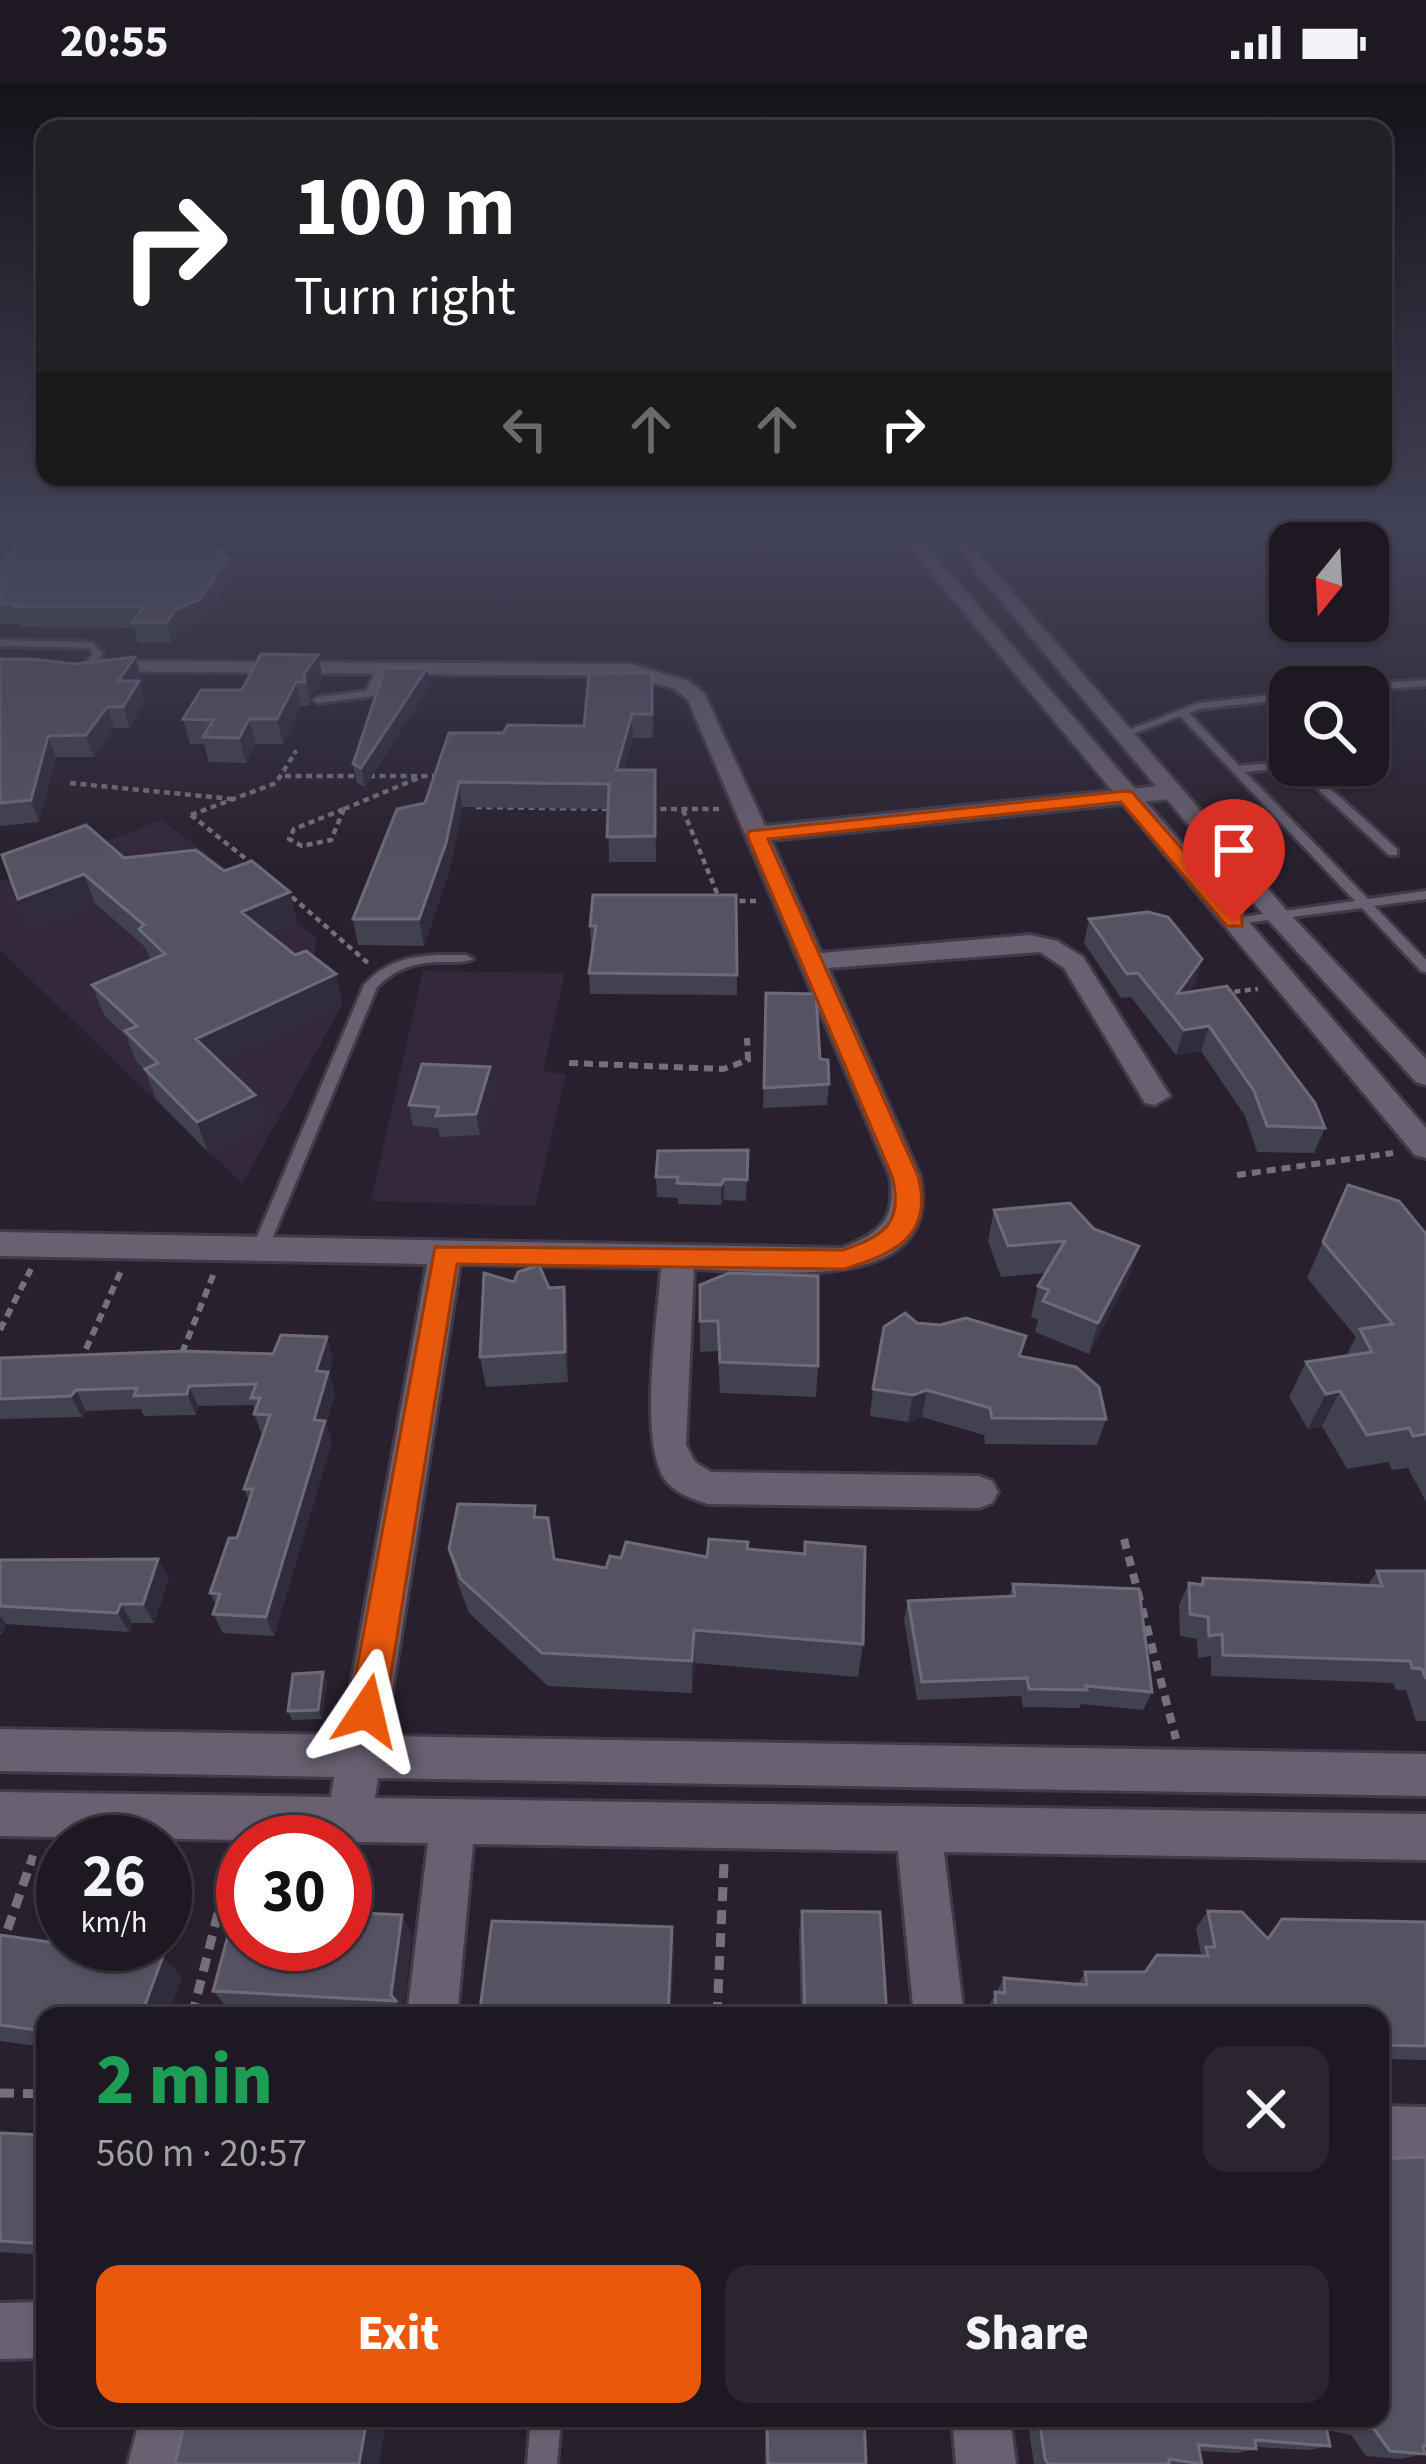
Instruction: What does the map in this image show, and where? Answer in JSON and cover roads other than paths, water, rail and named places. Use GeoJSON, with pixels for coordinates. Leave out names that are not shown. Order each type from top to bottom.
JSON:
{"type":"FeatureCollection","features":[{"type":"Feature","properties":{"kind":"street"},"geometry":{"type":"LineString","coordinates":[[1000,645],[1426,1148]]}},
{"type":"Feature","properties":{"kind":"street"},"geometry":{"type":"LineString","coordinates":[[1045,645],[1278,916],[1426,1076]]}},
{"type":"Feature","properties":{"kind":"street"},"geometry":{"type":"LineString","coordinates":[[0,1244],[844,1260],[879,1248],[902,1228],[912,1202],[905,1176],[698,697],[670,680],[630,670],[22,666]]}},
{"type":"Feature","properties":{"kind":"street"},"geometry":{"type":"LineString","coordinates":[[751,822],[1170,792]]}},
{"type":"Feature","properties":{"kind":"street"},"geometry":{"type":"LineString","coordinates":[[812,962],[1030,943],[1048,946],[1074,963],[1155,1096]]}},
{"type":"Feature","properties":{"kind":"street"},"geometry":{"type":"LineString","coordinates":[[350,1815],[445,1254]]}},
{"type":"Feature","properties":{"kind":"street"},"geometry":{"type":"LineString","coordinates":[[678,1258],[668,1445],[672,1464],[686,1480],[708,1488],[980,1492]]}},
{"type":"Feature","properties":{"kind":"street"},"geometry":{"type":"LineString","coordinates":[[0,1750],[1426,1775]]}},
{"type":"Feature","properties":{"kind":"street"},"geometry":{"type":"LineString","coordinates":[[0,1814],[216,1818]]}},
{"type":"Feature","properties":{"kind":"street"},"geometry":{"type":"LineString","coordinates":[[372,1820],[1426,1837]]}},
{"type":"Feature","properties":{"kind":"street"},"geometry":{"type":"LineString","coordinates":[[433,2007],[454,1822]]}},
{"type":"Feature","properties":{"kind":"street"},"geometry":{"type":"LineString","coordinates":[[919,1830],[938,2007]]}},
{"type":"Feature","properties":{"kind":"street"},"geometry":{"type":"LineString","coordinates":[[1389,2132],[1426,2133]]}},
{"type":"Feature","properties":{"kind":"street"},"geometry":{"type":"LineString","coordinates":[[0,2331],[36,2330]]}},
{"type":"Feature","properties":{"kind":"street"},"geometry":{"type":"LineString","coordinates":[[158,2464],[167,2427]]}},
{"type":"Feature","properties":{"kind":"street"},"geometry":{"type":"LineString","coordinates":[[982,2427],[986,2464]]}},
{"type":"Feature","properties":{"kind":"lane"},"geometry":{"type":"LineString","coordinates":[[88,667],[98,654],[92,645]]}},
{"type":"Feature","properties":{"kind":"lane"},"geometry":{"type":"LineString","coordinates":[[319,700],[370,694],[382,668]]}},
{"type":"Feature","properties":{"kind":"lane"},"geometry":{"type":"LineString","coordinates":[[1389,686],[1426,683]]}},
{"type":"Feature","properties":{"kind":"lane"},"geometry":{"type":"LineString","coordinates":[[1121,735],[1198,706],[1269,698]]}},
{"type":"Feature","properties":{"kind":"lane"},"geometry":{"type":"LineString","coordinates":[[1182,712],[1426,968]]}},
{"type":"Feature","properties":{"kind":"lane"},"geometry":{"type":"LineString","coordinates":[[1237,769],[1282,766],[1308,774],[1393,852]]}},
{"type":"Feature","properties":{"kind":"lane"},"geometry":{"type":"LineString","coordinates":[[1234,922],[1426,895]]}},
{"type":"Feature","properties":{"kind":"lane"},"geometry":{"type":"LineString","coordinates":[[259,1251],[371,985],[382,972],[419,958],[466,959]]}},
{"type":"Feature","properties":{"kind":"lane"},"geometry":{"type":"LineString","coordinates":[[542,2464],[545,2427]]}}]}
